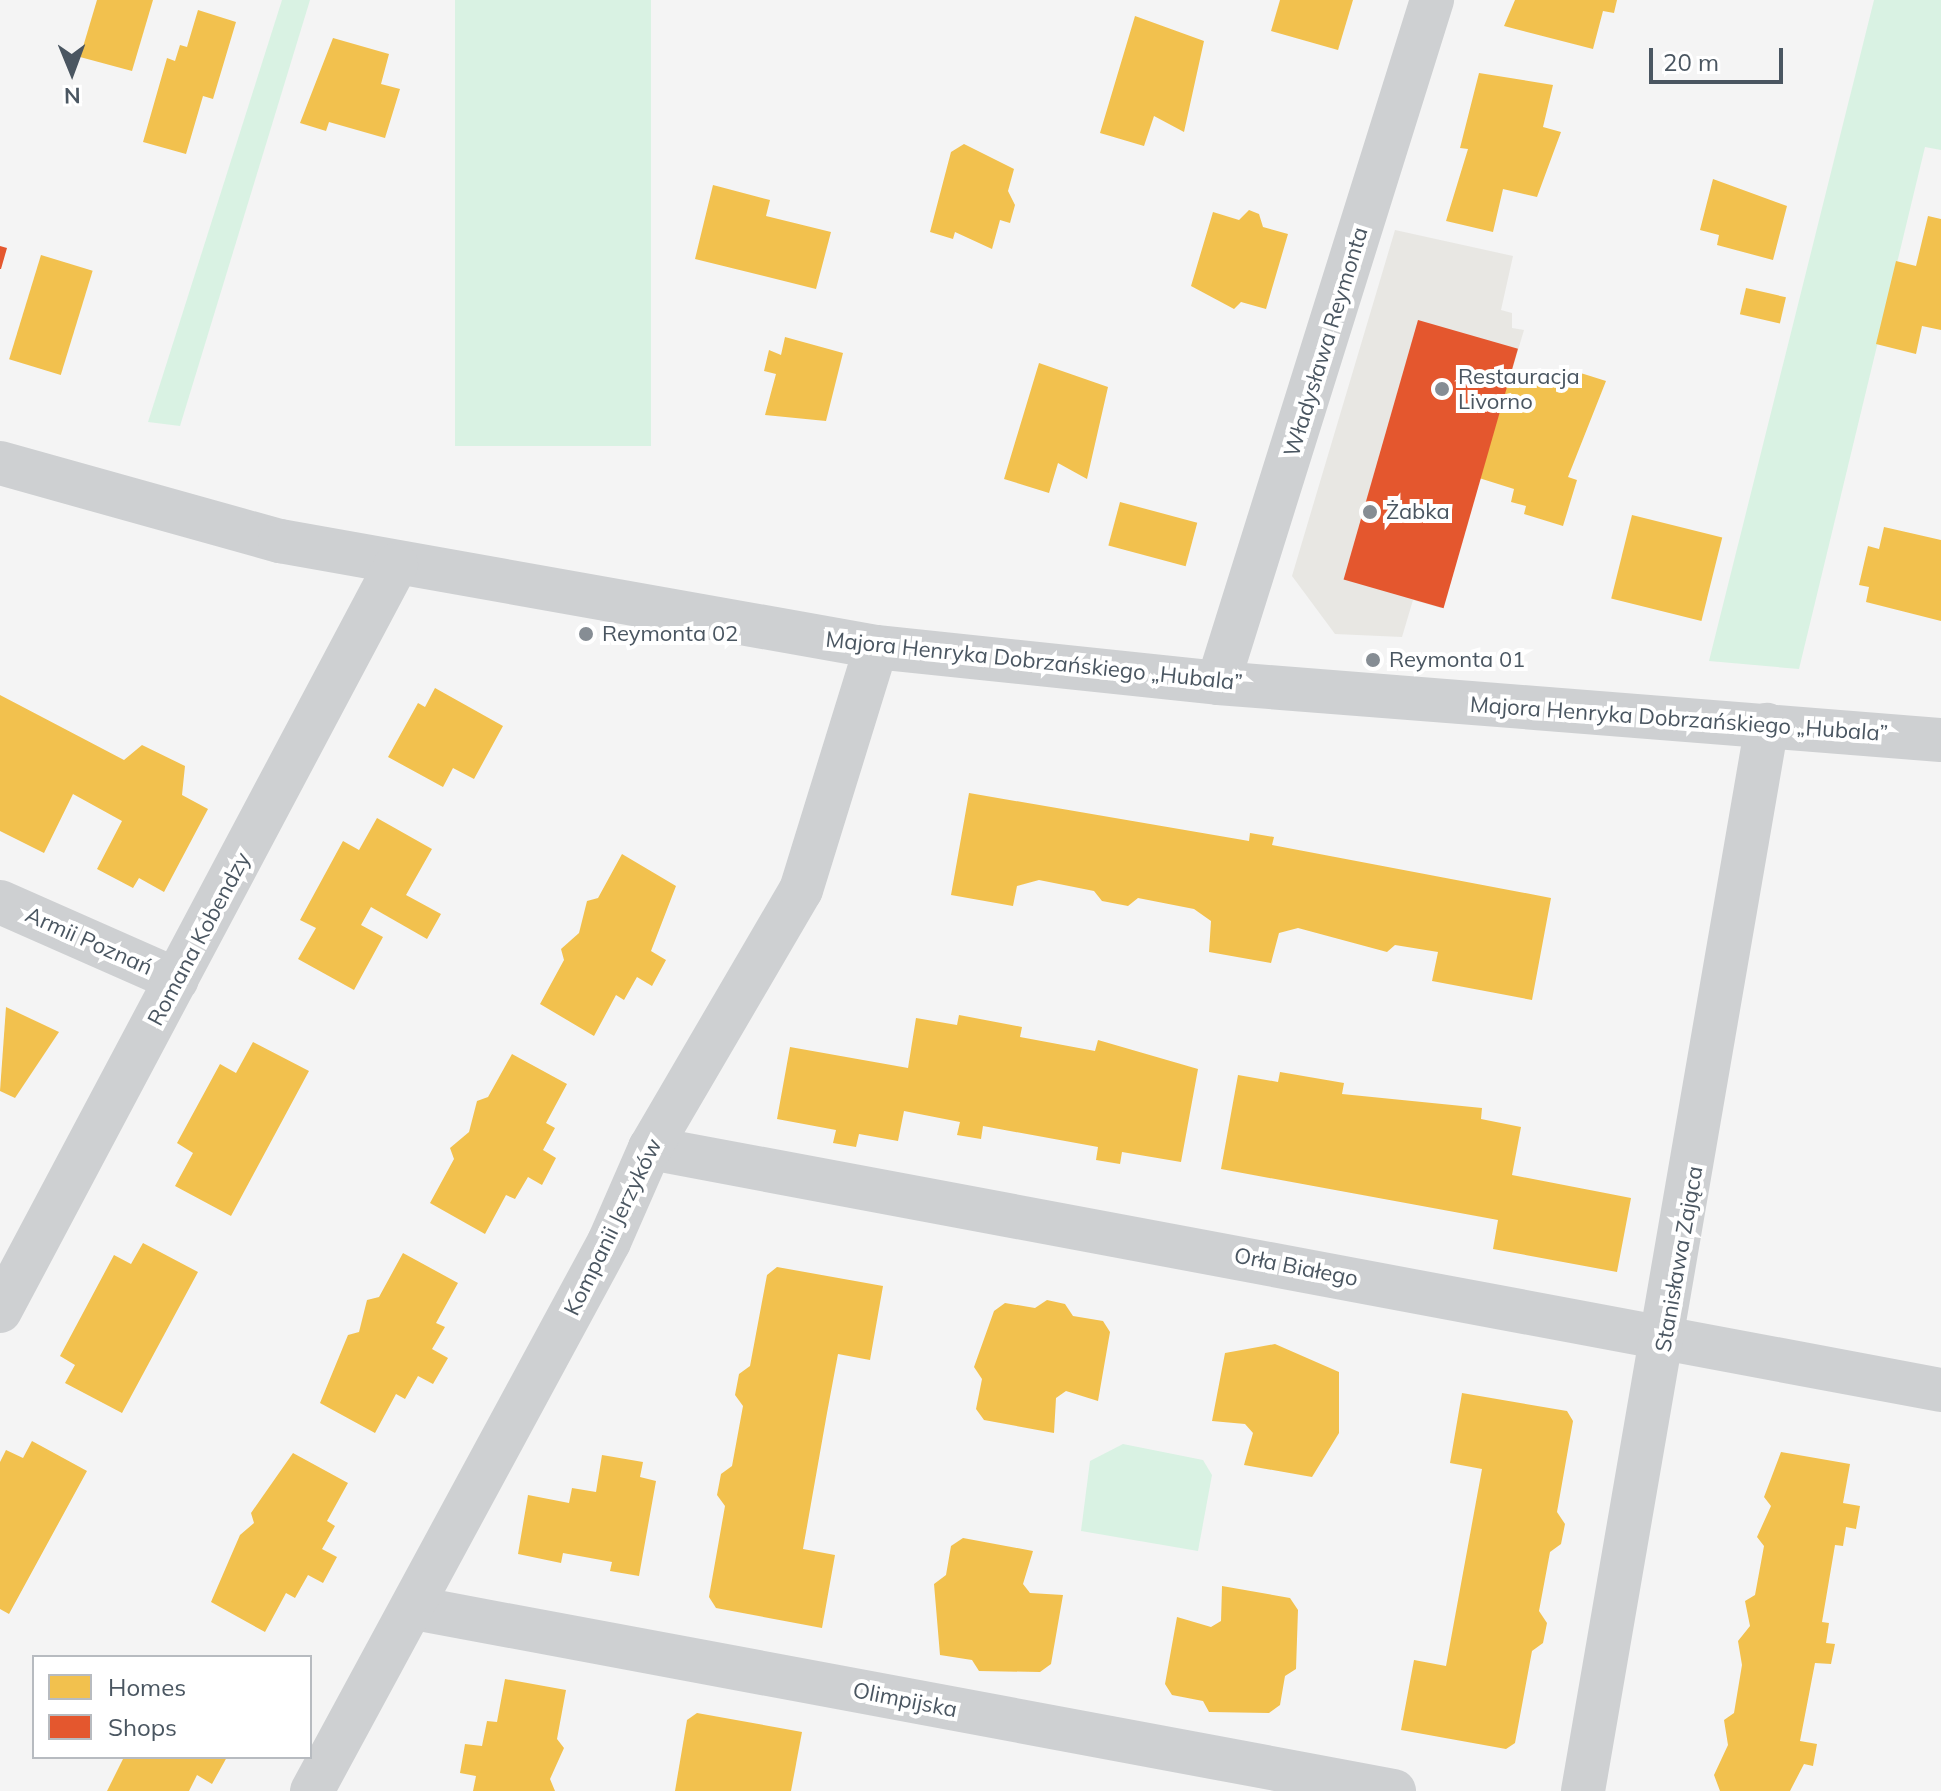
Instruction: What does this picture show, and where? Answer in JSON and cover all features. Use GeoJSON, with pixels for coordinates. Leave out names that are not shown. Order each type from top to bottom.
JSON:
{"type":"FeatureCollection","features":[{"type":"Feature","properties":{"kind":"street","name":"Władysława Reymonta"},"geometry":{"type":"LineString","coordinates":[[1218,683],[1432,0]]}},
{"type":"Feature","properties":{"kind":"street","name":"Majora Henryka Dobrzańskiego „Hubala”"},"geometry":{"type":"LineString","coordinates":[[0,463],[280,541],[396,565],[876,647],[1218,683],[1941,740]]}},
{"type":"Feature","properties":{"kind":"street","name":"Romana Kobendzy"},"geometry":{"type":"LineString","coordinates":[[0,1311],[396,565]]}},
{"type":"Feature","properties":{"kind":"street","name":"Kompanii Jerzyków"},"geometry":{"type":"LineString","coordinates":[[312,1791],[415,1608],[609,1242],[650,1148],[801,890],[876,647]]}},
{"type":"Feature","properties":{"kind":"street","name":"Stanisława Zająca"},"geometry":{"type":"LineString","coordinates":[[1583,1791],[1667,1336],[1767,725]]}},
{"type":"Feature","properties":{"kind":"street","name":"Armii Poznań"},"geometry":{"type":"LineString","coordinates":[[0,902],[177,980]]}},
{"type":"Feature","properties":{"kind":"street","name":"Orła Białego"},"geometry":{"type":"LineString","coordinates":[[650,1148],[1667,1336],[1941,1390]]}},
{"type":"Feature","properties":{"kind":"street","name":"Olimpijska"},"geometry":{"type":"LineString","coordinates":[[415,1608],[1394,1791]]}},
{"type":"Feature","properties":{"kind":"shaded area"},"geometry":{"type":"Polygon","coordinates":[[[1395,230],[1513,256],[1501,310],[1512,313],[1512,328],[1524,330],[1441,608],[1413,600],[1402,637],[1335,634],[1292,576],[1395,230]]]}},
{"type":"Feature","properties":{"kind":"green space"},"geometry":{"type":"Polygon","coordinates":[[[282,0],[310,0],[180,426],[148,422],[282,0]]]}},
{"type":"Feature","properties":{"kind":"green space"},"geometry":{"type":"Polygon","coordinates":[[[455,0],[651,0],[651,446],[455,446],[455,0]]]}},
{"type":"Feature","properties":{"kind":"green space"},"geometry":{"type":"Polygon","coordinates":[[[1874,0],[1941,0],[1941,150],[1925,147],[1799,669],[1709,661],[1874,0]]]}},
{"type":"Feature","properties":{"kind":"green space"},"geometry":{"type":"Polygon","coordinates":[[[1123,1444],[1203,1460],[1212,1475],[1198,1551],[1081,1531],[1090,1461],[1123,1444]]]}},
{"type":"Feature","properties":{"kind":"building: Homes"},"geometry":{"type":"Polygon","coordinates":[[[97,0],[153,0],[132,71],[80,57],[97,0]]]}},
{"type":"Feature","properties":{"kind":"building: Homes"},"geometry":{"type":"Polygon","coordinates":[[[1280,0],[1353,0],[1338,50],[1271,31],[1280,0]]]}},
{"type":"Feature","properties":{"kind":"building: Homes"},"geometry":{"type":"Polygon","coordinates":[[[1515,0],[1617,0],[1614,13],[1603,11],[1593,49],[1504,26],[1515,0]]]}},
{"type":"Feature","properties":{"kind":"building: Homes"},"geometry":{"type":"Polygon","coordinates":[[[198,10],[236,22],[213,99],[203,96],[186,154],[143,142],[167,58],[175,61],[180,45],[187,47],[198,10]]]}},
{"type":"Feature","properties":{"kind":"building: Homes"},"geometry":{"type":"Polygon","coordinates":[[[1135,16],[1204,41],[1184,132],[1154,116],[1144,146],[1100,133],[1135,16]]]}},
{"type":"Feature","properties":{"kind":"building: Homes"},"geometry":{"type":"Polygon","coordinates":[[[333,38],[389,54],[381,84],[400,89],[385,138],[329,122],[326,131],[300,123],[333,38]]]}},
{"type":"Feature","properties":{"kind":"building: Homes"},"geometry":{"type":"Polygon","coordinates":[[[1479,73],[1553,85],[1543,127],[1561,132],[1537,197],[1503,189],[1493,232],[1446,221],[1468,149],[1460,148],[1479,73]]]}},
{"type":"Feature","properties":{"kind":"building: Homes"},"geometry":{"type":"Polygon","coordinates":[[[964,144],[1014,169],[1008,191],[1015,205],[1010,223],[1000,220],[992,249],[955,232],[953,239],[930,232],[951,152],[964,144]]]}},
{"type":"Feature","properties":{"kind":"building: Homes"},"geometry":{"type":"Polygon","coordinates":[[[1713,179],[1787,206],[1773,260],[1717,245],[1719,235],[1700,230],[1713,179]]]}},
{"type":"Feature","properties":{"kind":"building: Homes"},"geometry":{"type":"Polygon","coordinates":[[[713,185],[770,200],[766,216],[831,232],[816,289],[695,259],[713,185]]]}},
{"type":"Feature","properties":{"kind":"building: Homes"},"geometry":{"type":"Polygon","coordinates":[[[1249,210],[1259,214],[1263,227],[1288,234],[1266,309],[1241,302],[1234,309],[1191,286],[1213,212],[1239,220],[1249,210]]]}},
{"type":"Feature","properties":{"kind":"building: Homes"},"geometry":{"type":"Polygon","coordinates":[[[1928,216],[1941,219],[1941,330],[1922,326],[1916,354],[1876,344],[1896,261],[1916,266],[1928,216]]]}},
{"type":"Feature","properties":{"kind":"building: Homes"},"geometry":{"type":"Polygon","coordinates":[[[41,255],[93,271],[61,375],[9,359],[41,255]]]}},
{"type":"Feature","properties":{"kind":"building: Homes"},"geometry":{"type":"Polygon","coordinates":[[[1746,288],[1786,297],[1780,324],[1740,314],[1746,288]]]}},
{"type":"Feature","properties":{"kind":"building: Homes"},"geometry":{"type":"Polygon","coordinates":[[[785,337],[843,353],[826,421],[765,415],[776,374],[764,371],[769,350],[781,355],[785,337]]]}},
{"type":"Feature","properties":{"kind":"building: Homes"},"geometry":{"type":"Polygon","coordinates":[[[1039,363],[1108,387],[1087,479],[1058,463],[1049,493],[1004,479],[1039,363]]]}},
{"type":"Feature","properties":{"kind":"building: Homes"},"geometry":{"type":"Polygon","coordinates":[[[1568,369],[1606,381],[1568,477],[1577,480],[1563,526],[1524,514],[1526,506],[1511,502],[1514,489],[1479,478],[1510,375],[1545,385],[1549,373],[1565,377],[1568,369]]]}},
{"type":"Feature","properties":{"kind":"building: Homes"},"geometry":{"type":"Polygon","coordinates":[[[1120,502],[1197,523],[1186,566],[1108,545],[1120,502]]]}},
{"type":"Feature","properties":{"kind":"building: Homes"},"geometry":{"type":"Polygon","coordinates":[[[1632,515],[1722,537],[1701,621],[1611,598],[1632,515]]]}},
{"type":"Feature","properties":{"kind":"building: Homes"},"geometry":{"type":"Polygon","coordinates":[[[1884,527],[1941,540],[1941,621],[1866,602],[1869,587],[1859,585],[1868,546],[1879,549],[1884,527]]]}},
{"type":"Feature","properties":{"kind":"building: Homes"},"geometry":{"type":"Polygon","coordinates":[[[435,688],[503,726],[474,779],[453,768],[443,787],[388,757],[418,703],[425,707],[435,688]]]}},
{"type":"Feature","properties":{"kind":"building: Homes"},"geometry":{"type":"Polygon","coordinates":[[[0,695],[124,760],[142,745],[185,766],[182,795],[208,809],[164,892],[139,878],[133,888],[97,869],[122,821],[73,794],[44,853],[0,831],[0,695]]]}},
{"type":"Feature","properties":{"kind":"building: Homes"},"geometry":{"type":"Polygon","coordinates":[[[969,793],[1249,841],[1250,833],[1274,837],[1272,845],[1551,898],[1532,1000],[1432,981],[1438,952],[1395,945],[1387,952],[1298,928],[1279,933],[1271,963],[1209,952],[1211,921],[1194,909],[1138,898],[1128,906],[1102,901],[1094,891],[1039,880],[1017,886],[1013,906],[951,895],[969,793]]]}},
{"type":"Feature","properties":{"kind":"building: Homes"},"geometry":{"type":"Polygon","coordinates":[[[377,818],[432,849],[406,895],[441,914],[427,939],[371,907],[361,925],[383,937],[354,990],[298,959],[316,928],[300,920],[343,841],[359,850],[377,818]]]}},
{"type":"Feature","properties":{"kind":"building: Homes"},"geometry":{"type":"Polygon","coordinates":[[[622,854],[676,886],[651,951],[666,960],[652,986],[637,977],[624,1000],[616,995],[594,1036],[540,1004],[564,960],[561,949],[579,933],[587,901],[598,898],[622,854]]]}},
{"type":"Feature","properties":{"kind":"building: Homes"},"geometry":{"type":"Polygon","coordinates":[[[6,1007],[59,1032],[15,1098],[0,1091],[6,1007]]]}},
{"type":"Feature","properties":{"kind":"building: Homes"},"geometry":{"type":"Polygon","coordinates":[[[959,1015],[1022,1027],[1020,1037],[1095,1051],[1098,1040],[1198,1069],[1181,1162],[1122,1152],[1120,1164],[1096,1160],[1098,1147],[983,1126],[981,1139],[957,1135],[960,1122],[904,1111],[898,1141],[859,1134],[856,1147],[833,1143],[836,1130],[777,1119],[790,1047],[908,1068],[916,1018],[957,1025],[959,1015]]]}},
{"type":"Feature","properties":{"kind":"building: Homes"},"geometry":{"type":"Polygon","coordinates":[[[253,1042],[309,1071],[231,1216],[175,1186],[193,1153],[177,1143],[220,1064],[236,1073],[253,1042]]]}},
{"type":"Feature","properties":{"kind":"building: Homes"},"geometry":{"type":"Polygon","coordinates":[[[512,1054],[567,1084],[546,1123],[555,1128],[543,1150],[556,1158],[542,1185],[528,1177],[515,1199],[506,1195],[485,1234],[430,1203],[454,1159],[450,1148],[469,1132],[477,1101],[488,1097],[512,1054]]]}},
{"type":"Feature","properties":{"kind":"building: Homes"},"geometry":{"type":"Polygon","coordinates":[[[1280,1072],[1344,1083],[1342,1094],[1482,1108],[1481,1119],[1521,1127],[1512,1175],[1631,1198],[1617,1272],[1493,1249],[1498,1220],[1221,1169],[1238,1075],[1278,1082],[1280,1072]]]}},
{"type":"Feature","properties":{"kind":"building: Homes"},"geometry":{"type":"Polygon","coordinates":[[[143,1243],[198,1272],[122,1413],[65,1383],[75,1365],[60,1356],[114,1255],[131,1264],[143,1243]]]}},
{"type":"Feature","properties":{"kind":"building: Homes"},"geometry":{"type":"Polygon","coordinates":[[[403,1253],[458,1283],[436,1323],[445,1327],[432,1349],[448,1358],[433,1384],[418,1376],[405,1399],[396,1394],[375,1433],[320,1403],[348,1335],[359,1332],[367,1300],[379,1297],[403,1253]]]}},
{"type":"Feature","properties":{"kind":"building: Homes"},"geometry":{"type":"Polygon","coordinates":[[[777,1267],[883,1286],[870,1360],[838,1354],[827,1413],[803,1549],[835,1555],[822,1628],[716,1608],[709,1597],[725,1506],[717,1495],[721,1474],[732,1466],[743,1406],[735,1395],[739,1374],[750,1366],[767,1275],[777,1267]]]}},
{"type":"Feature","properties":{"kind":"building: Homes"},"geometry":{"type":"Polygon","coordinates":[[[1047,1300],[1065,1304],[1073,1316],[1103,1321],[1110,1332],[1098,1401],[1066,1391],[1056,1398],[1054,1433],[984,1420],[976,1409],[982,1379],[974,1367],[994,1311],[1005,1303],[1035,1308],[1047,1300]]]}},
{"type":"Feature","properties":{"kind":"building: Homes"},"geometry":{"type":"Polygon","coordinates":[[[1275,1344],[1339,1372],[1339,1433],[1312,1477],[1244,1465],[1253,1433],[1245,1424],[1212,1421],[1225,1353],[1275,1344]]]}},
{"type":"Feature","properties":{"kind":"building: Homes"},"geometry":{"type":"Polygon","coordinates":[[[1462,1393],[1567,1411],[1573,1421],[1557,1512],[1565,1524],[1561,1544],[1550,1552],[1539,1611],[1547,1623],[1543,1643],[1532,1651],[1515,1743],[1506,1749],[1401,1730],[1414,1660],[1446,1666],[1482,1469],[1450,1463],[1462,1393]]]}},
{"type":"Feature","properties":{"kind":"building: Homes"},"geometry":{"type":"Polygon","coordinates":[[[32,1441],[87,1471],[9,1614],[0,1609],[0,1462],[6,1450],[23,1458],[32,1441]]]}},
{"type":"Feature","properties":{"kind":"building: Homes"},"geometry":{"type":"Polygon","coordinates":[[[1781,1452],[1850,1464],[1843,1503],[1860,1506],[1856,1529],[1846,1527],[1843,1546],[1835,1545],[1822,1622],[1829,1623],[1826,1643],[1835,1644],[1831,1664],[1815,1663],[1800,1741],[1817,1744],[1813,1766],[1804,1764],[1790,1791],[1720,1791],[1714,1775],[1728,1745],[1724,1720],[1734,1713],[1742,1665],[1738,1641],[1750,1626],[1745,1601],[1755,1595],[1764,1546],[1757,1537],[1771,1506],[1764,1497],[1781,1452]]]}},
{"type":"Feature","properties":{"kind":"building: Homes"},"geometry":{"type":"Polygon","coordinates":[[[293,1453],[348,1483],[327,1521],[335,1526],[322,1549],[337,1557],[323,1583],[308,1575],[295,1598],[286,1593],[265,1632],[211,1602],[240,1535],[254,1523],[251,1513],[293,1453]]]}},
{"type":"Feature","properties":{"kind":"building: Homes"},"geometry":{"type":"Polygon","coordinates":[[[602,1455],[643,1462],[640,1477],[656,1481],[639,1576],[610,1571],[612,1562],[563,1553],[561,1563],[518,1554],[528,1495],[569,1503],[572,1488],[596,1492],[602,1455]]]}},
{"type":"Feature","properties":{"kind":"building: Homes"},"geometry":{"type":"Polygon","coordinates":[[[963,1538],[1033,1551],[1023,1584],[1030,1593],[1063,1595],[1051,1664],[1040,1672],[979,1671],[972,1660],[940,1655],[934,1584],[946,1575],[951,1546],[963,1538]]]}},
{"type":"Feature","properties":{"kind":"building: Homes"},"geometry":{"type":"Polygon","coordinates":[[[1222,1586],[1290,1598],[1298,1610],[1296,1669],[1285,1676],[1280,1705],[1269,1713],[1209,1712],[1203,1701],[1172,1695],[1165,1684],[1177,1617],[1211,1627],[1221,1621],[1222,1586]]]}},
{"type":"Feature","properties":{"kind":"building: Homes"},"geometry":{"type":"Polygon","coordinates":[[[505,1679],[566,1690],[557,1739],[564,1748],[550,1779],[555,1791],[473,1791],[476,1776],[460,1773],[465,1744],[482,1746],[487,1721],[497,1722],[505,1679]]]}},
{"type":"Feature","properties":{"kind":"building: Homes"},"geometry":{"type":"Polygon","coordinates":[[[697,1713],[802,1732],[791,1791],[675,1791],[687,1720],[697,1713]]]}},
{"type":"Feature","properties":{"kind":"building: Homes"},"geometry":{"type":"Polygon","coordinates":[[[123,1759],[226,1759],[212,1784],[197,1775],[189,1791],[107,1791],[123,1759]]]}},
{"type":"Feature","properties":{"kind":"building: Shops"},"geometry":{"type":"Polygon","coordinates":[[[0,246],[7,248],[1,269],[0,269],[0,246]]]}},
{"type":"Feature","properties":{"kind":"building: Shops"},"geometry":{"type":"Polygon","coordinates":[[[1418,320],[1518,349],[1444,608],[1344,580],[1418,320]]]}},
{"type":"Feature","properties":{"kind":"place","name":"Restauracja Livorno"},"geometry":{"type":"Point","coordinates":[1442,389]}},
{"type":"Feature","properties":{"kind":"place","name":"Żabka"},"geometry":{"type":"Point","coordinates":[1370,512]}},
{"type":"Feature","properties":{"kind":"place","name":"Reymonta 02"},"geometry":{"type":"Point","coordinates":[586,634]}},
{"type":"Feature","properties":{"kind":"place","name":"Reymonta 01"},"geometry":{"type":"Point","coordinates":[1373,660]}}]}
